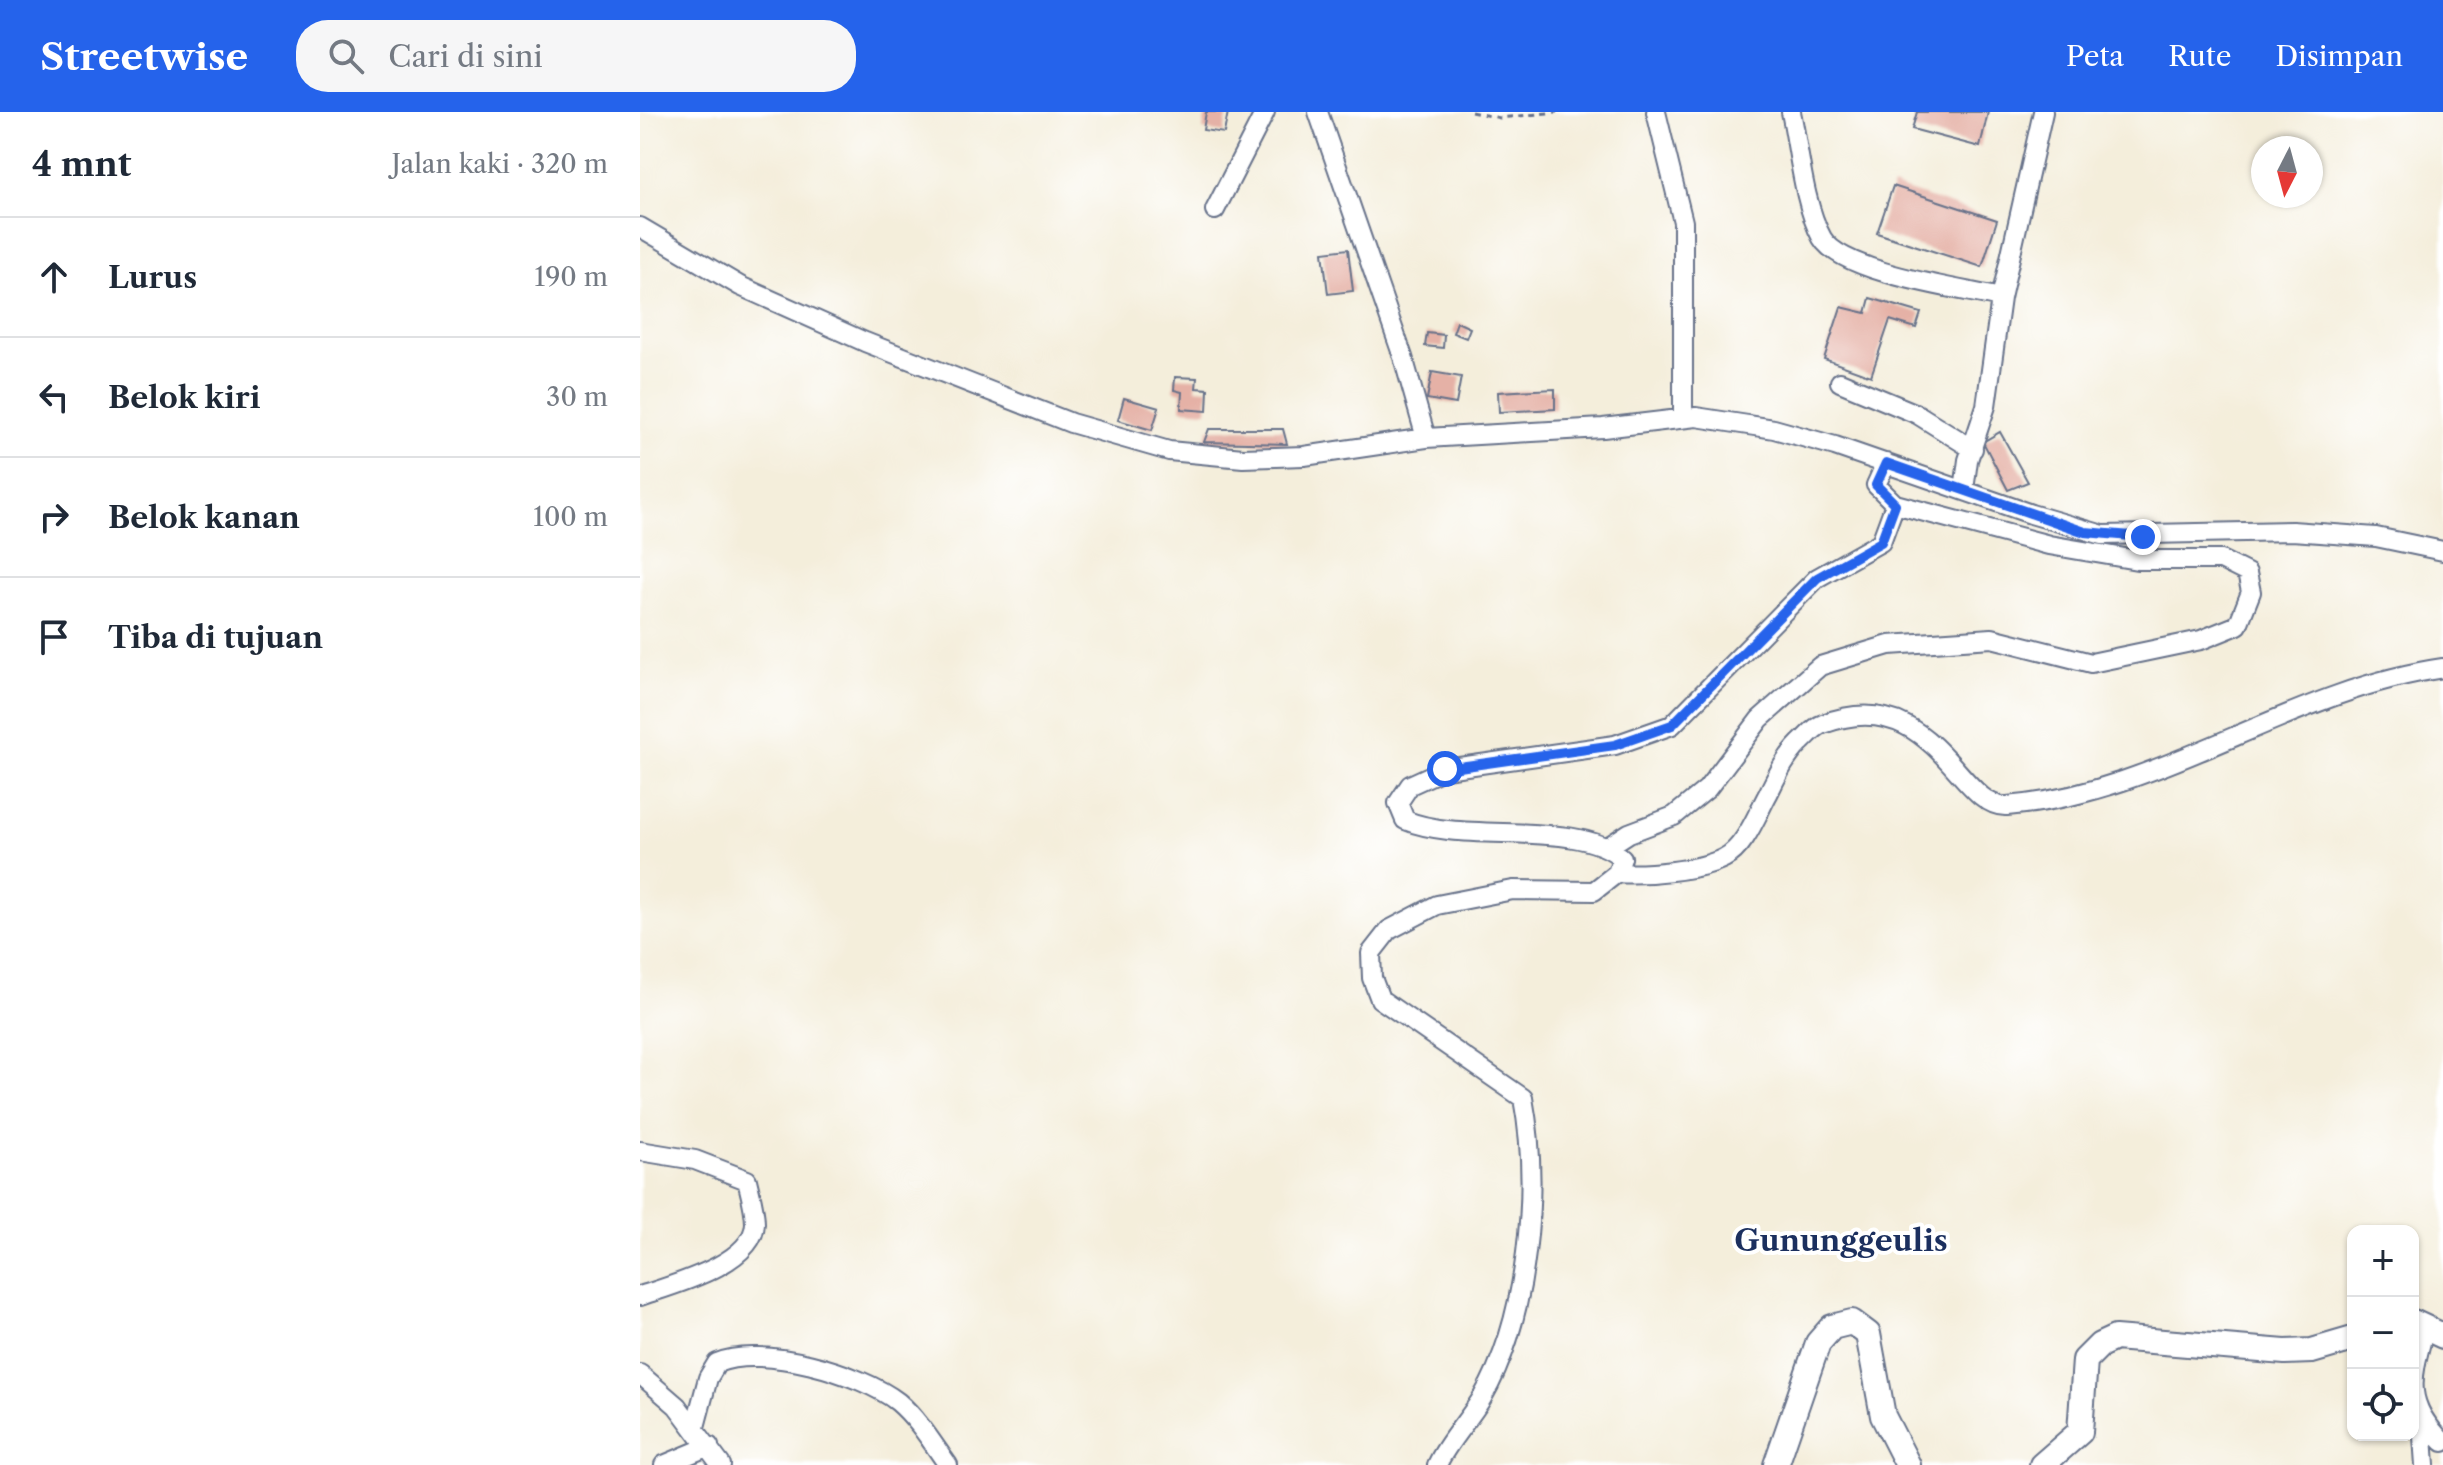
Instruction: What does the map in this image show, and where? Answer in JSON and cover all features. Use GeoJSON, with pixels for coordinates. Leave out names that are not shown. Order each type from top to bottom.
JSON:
{"type":"FeatureCollection","features":[{"type":"Feature","properties":{"kind":"main road"},"geometry":{"type":"LineString","coordinates":[[1776,1465],[1818,1343],[1832,1327],[1852,1322],[1868,1334],[1883,1416],[1908,1465]]}},
{"type":"Feature","properties":{"kind":"main road"},"geometry":{"type":"LineString","coordinates":[[2042,1465],[2080,1432],[2085,1360],[2100,1345],[2115,1338],[2285,1352],[2312,1351],[2347,1341]]}},
{"type":"Feature","properties":{"kind":"street"},"geometry":{"type":"LineString","coordinates":[[1215,210],[1265,112]]}},
{"type":"Feature","properties":{"kind":"street"},"geometry":{"type":"LineString","coordinates":[[1318,112],[1403,357],[1426,438]]}},
{"type":"Feature","properties":{"kind":"street"},"geometry":{"type":"LineString","coordinates":[[1656,112],[1683,222],[1683,416]]}},
{"type":"Feature","properties":{"kind":"street"},"geometry":{"type":"LineString","coordinates":[[1791,112],[1815,221],[1830,248],[1867,266],[2001,298]]}},
{"type":"Feature","properties":{"kind":"street"},"geometry":{"type":"LineString","coordinates":[[1964,490],[1986,406],[2001,298],[2043,112]]}},
{"type":"Feature","properties":{"kind":"street"},"geometry":{"type":"LineString","coordinates":[[640,227],[740,286],[865,342],[1071,423],[1169,451],[1274,458],[1426,438],[1603,428],[1683,416],[1774,429],[2103,535],[2292,531],[2376,537],[2443,551]]}},
{"type":"Feature","properties":{"kind":"street"},"geometry":{"type":"LineString","coordinates":[[1840,382],[1917,414],[1973,449]]}},
{"type":"Feature","properties":{"kind":"street"},"geometry":{"type":"LineString","coordinates":[[1609,846],[1629,833],[1674,816],[1707,789],[1760,719],[1820,666],[1889,645],[1992,638],[2091,663],[2201,640],[2238,625],[2251,592],[2247,573],[2221,560],[2137,560],[2078,550],[1895,504],[1876,485],[1886,463]]}},
{"type":"Feature","properties":{"kind":"street"},"geometry":{"type":"LineString","coordinates":[[1437,1465],[1483,1397],[1517,1308],[1528,1240],[1530,1134],[1523,1098],[1380,999],[1372,978],[1371,953],[1389,930],[1437,905],[1513,890],[1594,891],[1617,873],[1622,858],[1609,846],[1543,835],[1427,829],[1405,820],[1398,803],[1410,785],[1445,769],[1615,745],[1672,725],[1817,578],[1881,542],[1895,504]]}},
{"type":"Feature","properties":{"kind":"street"},"geometry":{"type":"LineString","coordinates":[[1617,873],[1648,875],[1725,858],[1742,841],[1790,753],[1820,725],[1863,715],[1912,726],[1982,796],[2002,807],[2102,790],[2323,698],[2385,677],[2443,668]]}},
{"type":"Feature","properties":{"kind":"street"},"geometry":{"type":"LineString","coordinates":[[640,1151],[695,1160],[747,1180],[755,1224],[749,1242],[722,1265],[640,1296]]}},
{"type":"Feature","properties":{"kind":"street"},"geometry":{"type":"LineString","coordinates":[[2425,1465],[2422,1422],[2414,1397],[2417,1357],[2427,1328]]}},
{"type":"Feature","properties":{"kind":"street"},"geometry":{"type":"LineString","coordinates":[[695,1427],[708,1378],[717,1363],[747,1355],[789,1358],[852,1380],[897,1402],[948,1465]]}},
{"type":"Feature","properties":{"kind":"street"},"geometry":{"type":"LineString","coordinates":[[640,1374],[658,1388],[695,1427],[721,1465]]}},
{"type":"Feature","properties":{"kind":"street"},"geometry":{"type":"LineString","coordinates":[[2422,1422],[2443,1442]]}},
{"type":"Feature","properties":{"kind":"street"},"geometry":{"type":"LineString","coordinates":[[664,1465],[709,1446]]}},
{"type":"Feature","properties":{"kind":"path"},"geometry":{"type":"LineString","coordinates":[[1471,112],[1500,118],[1557,112]]}},
{"type":"Feature","properties":{"kind":"building"},"geometry":{"type":"Polygon","coordinates":[[[1206,112],[1228,112],[1224,133],[1203,130],[1206,112]]]}},
{"type":"Feature","properties":{"kind":"building"},"geometry":{"type":"Polygon","coordinates":[[[1917,112],[1988,112],[1980,147],[1912,129],[1917,112]]]}},
{"type":"Feature","properties":{"kind":"building"},"geometry":{"type":"Polygon","coordinates":[[[1893,186],[1997,220],[1982,267],[1877,233],[1893,186]]]}},
{"type":"Feature","properties":{"kind":"building"},"geometry":{"type":"Polygon","coordinates":[[[1348,249],[1353,291],[1328,294],[1323,252],[1348,249]]]}},
{"type":"Feature","properties":{"kind":"building"},"geometry":{"type":"Polygon","coordinates":[[[1870,298],[1921,313],[1916,328],[1890,320],[1871,376],[1824,359],[1841,307],[1866,313],[1870,298]]]}},
{"type":"Feature","properties":{"kind":"building"},"geometry":{"type":"Polygon","coordinates":[[[1457,322],[1470,328],[1466,338],[1453,333],[1457,322]]]}},
{"type":"Feature","properties":{"kind":"building"},"geometry":{"type":"Polygon","coordinates":[[[1427,333],[1444,335],[1443,348],[1425,346],[1427,333]]]}},
{"type":"Feature","properties":{"kind":"building"},"geometry":{"type":"Polygon","coordinates":[[[1432,372],[1461,377],[1456,404],[1427,399],[1432,372]]]}},
{"type":"Feature","properties":{"kind":"building"},"geometry":{"type":"Polygon","coordinates":[[[1175,377],[1197,378],[1196,388],[1208,389],[1207,411],[1181,409],[1182,392],[1174,390],[1175,377]]]}},
{"type":"Feature","properties":{"kind":"building"},"geometry":{"type":"Polygon","coordinates":[[[1555,389],[1555,409],[1499,412],[1498,392],[1555,389]]]}},
{"type":"Feature","properties":{"kind":"building"},"geometry":{"type":"Polygon","coordinates":[[[1124,398],[1159,408],[1152,430],[1118,420],[1124,398]]]}},
{"type":"Feature","properties":{"kind":"building"},"geometry":{"type":"Polygon","coordinates":[[[1209,429],[1283,429],[1287,444],[1204,442],[1209,429]]]}},
{"type":"Feature","properties":{"kind":"building"},"geometry":{"type":"Polygon","coordinates":[[[2000,432],[2028,482],[2008,490],[1983,442],[2000,432]]]}},
{"type":"Feature","properties":{"kind":"district","name":"Gununggeulis"},"geometry":{"type":"Point","coordinates":[1841,1240]}},
{"type":"Feature","properties":{"kind":"route"},"geometry":{"type":"LineString","coordinates":[[1445,769],[1615,745],[1672,725],[1817,578],[1881,542],[1895,504],[1876,485],[1886,463],[2085,532],[2143,537]]}}]}
